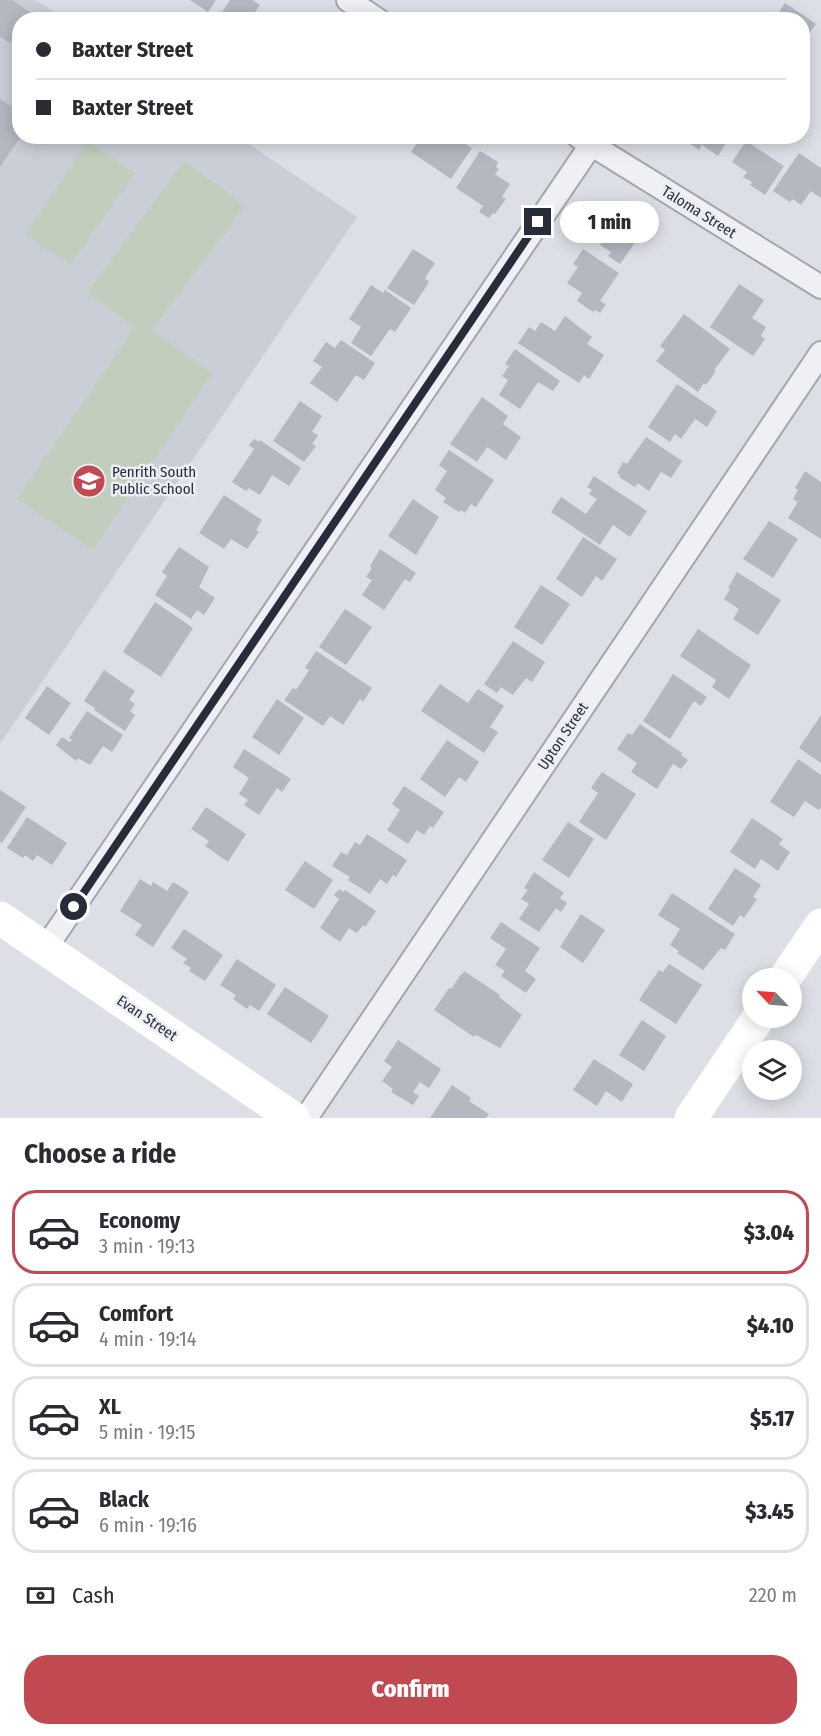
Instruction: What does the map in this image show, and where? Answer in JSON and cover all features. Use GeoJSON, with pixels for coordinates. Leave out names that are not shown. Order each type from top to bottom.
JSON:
{"type":"FeatureCollection","features":[{"type":"Feature","properties":{"kind":"street"},"geometry":{"type":"LineString","coordinates":[[348,0],[366,12]]}},
{"type":"Feature","properties":{"kind":"street"},"geometry":{"type":"LineString","coordinates":[[45,949],[582,144]]}},
{"type":"Feature","properties":{"kind":"street","name":"Taloma Street"},"geometry":{"type":"LineString","coordinates":[[589,144],[821,286]]}},
{"type":"Feature","properties":{"kind":"street","name":"Upton Street"},"geometry":{"type":"LineString","coordinates":[[306,1118],[821,353]]}},
{"type":"Feature","properties":{"kind":"street","name":"Evan Street"},"geometry":{"type":"LineString","coordinates":[[0,918],[293,1118]]}},
{"type":"Feature","properties":{"kind":"street"},"geometry":{"type":"LineString","coordinates":[[792,968],[821,925]]}},
{"type":"Feature","properties":{"kind":"street"},"geometry":{"type":"LineString","coordinates":[[691,1118],[752,1028]]}},
{"type":"Feature","properties":{"kind":"shaded area","name":"Penrith South Public School"},"geometry":{"type":"Polygon","coordinates":[[[0,0],[36,0],[54,12],[12,12],[12,144],[248,144],[357,217],[0,744],[0,0]]]}},
{"type":"Feature","properties":{"kind":"green space"},"geometry":{"type":"Polygon","coordinates":[[[86,144],[92,144],[135,173],[71,265],[25,235],[86,144]]]}},
{"type":"Feature","properties":{"kind":"green space"},"geometry":{"type":"Polygon","coordinates":[[[184,161],[245,206],[152,331],[213,373],[93,550],[17,499],[134,327],[87,292],[184,161]]]}},
{"type":"Feature","properties":{"kind":"building"},"geometry":{"type":"Polygon","coordinates":[[[0,0],[12,0],[30,12],[12,12],[12,40],[10,43],[0,37],[0,0]]]}},
{"type":"Feature","properties":{"kind":"building"},"geometry":{"type":"Polygon","coordinates":[[[190,0],[216,0],[208,12],[190,0]]]}},
{"type":"Feature","properties":{"kind":"building"},"geometry":{"type":"Polygon","coordinates":[[[230,0],[253,0],[260,5],[255,12],[222,12],[230,0]]]}},
{"type":"Feature","properties":{"kind":"building"},"geometry":{"type":"Polygon","coordinates":[[[785,3],[798,12],[779,12],[785,3]]]}},
{"type":"Feature","properties":{"kind":"building"},"geometry":{"type":"Polygon","coordinates":[[[810,20],[816,24],[810,32],[810,20]]]}},
{"type":"Feature","properties":{"kind":"building"},"geometry":{"type":"Polygon","coordinates":[[[0,99],[12,107],[12,144],[16,144],[0,167],[0,99]]]}},
{"type":"Feature","properties":{"kind":"building"},"geometry":{"type":"Polygon","coordinates":[[[416,144],[466,144],[472,148],[451,179],[411,152],[416,144]]]}},
{"type":"Feature","properties":{"kind":"building"},"geometry":{"type":"Polygon","coordinates":[[[690,144],[725,144],[718,156],[702,145],[699,150],[690,144]]]}},
{"type":"Feature","properties":{"kind":"building"},"geometry":{"type":"Polygon","coordinates":[[[744,144],[751,144],[784,166],[765,195],[750,185],[752,182],[743,177],[747,172],[732,162],[744,144]]]}},
{"type":"Feature","properties":{"kind":"building"},"geometry":{"type":"Polygon","coordinates":[[[480,151],[498,162],[496,167],[499,169],[495,174],[510,184],[502,197],[506,199],[495,214],[493,213],[489,218],[479,212],[483,206],[456,188],[480,151]]]}},
{"type":"Feature","properties":{"kind":"building"},"geometry":{"type":"Polygon","coordinates":[[[799,153],[821,168],[821,198],[811,191],[801,205],[793,199],[790,202],[773,191],[799,153]]]}},
{"type":"Feature","properties":{"kind":"building"},"geometry":{"type":"Polygon","coordinates":[[[614,206],[646,227],[620,264],[608,256],[611,252],[600,245],[613,225],[605,220],[614,206]]]}},
{"type":"Feature","properties":{"kind":"building"},"geometry":{"type":"Polygon","coordinates":[[[413,249],[435,263],[425,278],[429,282],[414,305],[387,288],[413,249]]]}},
{"type":"Feature","properties":{"kind":"building"},"geometry":{"type":"Polygon","coordinates":[[[583,249],[619,273],[600,301],[606,304],[600,313],[595,310],[593,312],[577,301],[582,293],[567,283],[578,267],[573,264],[583,249]]]}},
{"type":"Feature","properties":{"kind":"building"},"geometry":{"type":"Polygon","coordinates":[[[739,284],[764,300],[752,318],[766,327],[761,336],[765,339],[753,356],[710,327],[739,284]]]}},
{"type":"Feature","properties":{"kind":"building"},"geometry":{"type":"Polygon","coordinates":[[[371,285],[383,293],[385,290],[411,308],[395,332],[390,329],[371,356],[351,343],[361,327],[349,319],[371,285]]]}},
{"type":"Feature","properties":{"kind":"building"},"geometry":{"type":"Polygon","coordinates":[[[684,314],[730,349],[706,385],[704,383],[698,392],[656,361],[665,350],[660,346],[684,314]]]}},
{"type":"Feature","properties":{"kind":"building"},"geometry":{"type":"Polygon","coordinates":[[[565,316],[592,337],[587,344],[604,355],[589,379],[584,375],[579,383],[518,343],[529,327],[535,331],[541,322],[555,331],[565,316]]]}},
{"type":"Feature","properties":{"kind":"building"},"geometry":{"type":"Polygon","coordinates":[[[341,340],[375,363],[364,380],[356,375],[337,402],[310,383],[322,367],[313,361],[326,342],[335,348],[341,340]]]}},
{"type":"Feature","properties":{"kind":"building"},"geometry":{"type":"Polygon","coordinates":[[[515,349],[560,381],[553,391],[538,382],[520,409],[499,395],[508,380],[502,376],[509,366],[505,364],[515,349]]]}},
{"type":"Feature","properties":{"kind":"building"},"geometry":{"type":"Polygon","coordinates":[[[677,384],[717,411],[707,427],[695,419],[681,439],[675,434],[670,442],[648,427],[677,384]]]}},
{"type":"Feature","properties":{"kind":"building"},"geometry":{"type":"Polygon","coordinates":[[[482,397],[508,416],[503,424],[521,437],[506,460],[487,447],[477,462],[450,444],[482,397]]]}},
{"type":"Feature","properties":{"kind":"building"},"geometry":{"type":"Polygon","coordinates":[[[300,401],[322,416],[312,432],[318,435],[312,444],[316,446],[304,462],[273,441],[300,401]]]}},
{"type":"Feature","properties":{"kind":"building"},"geometry":{"type":"Polygon","coordinates":[[[646,437],[682,461],[671,478],[661,472],[649,491],[638,483],[635,487],[619,477],[617,473],[623,462],[627,464],[646,437]]]}},
{"type":"Feature","properties":{"kind":"building"},"geometry":{"type":"Polygon","coordinates":[[[254,439],[259,442],[260,440],[301,468],[289,486],[272,475],[260,495],[249,488],[246,491],[232,482],[254,449],[249,445],[254,439]]]}},
{"type":"Feature","properties":{"kind":"building"},"geometry":{"type":"Polygon","coordinates":[[[449,450],[494,480],[476,507],[471,504],[465,513],[443,502],[446,498],[435,490],[447,471],[439,465],[449,450]]]}},
{"type":"Feature","properties":{"kind":"building"},"geometry":{"type":"Polygon","coordinates":[[[805,471],[821,482],[821,539],[788,518],[798,502],[793,499],[798,490],[795,488],[805,471]]]}},
{"type":"Feature","properties":{"kind":"building"},"geometry":{"type":"Polygon","coordinates":[[[594,476],[647,511],[630,537],[613,525],[600,545],[551,512],[561,497],[586,514],[597,499],[589,494],[592,490],[587,487],[594,476]]]}},
{"type":"Feature","properties":{"kind":"building"},"geometry":{"type":"Polygon","coordinates":[[[224,495],[262,520],[256,530],[259,532],[247,549],[231,539],[224,549],[199,533],[224,495]]]}},
{"type":"Feature","properties":{"kind":"building"},"geometry":{"type":"Polygon","coordinates":[[[413,499],[439,517],[416,555],[388,536],[413,499]]]}},
{"type":"Feature","properties":{"kind":"building"},"geometry":{"type":"Polygon","coordinates":[[[769,521],[798,539],[773,578],[743,559],[769,521]]]}},
{"type":"Feature","properties":{"kind":"building"},"geometry":{"type":"Polygon","coordinates":[[[583,537],[617,559],[602,581],[596,576],[582,597],[556,579],[583,537]]]}},
{"type":"Feature","properties":{"kind":"building"},"geometry":{"type":"Polygon","coordinates":[[[179,547],[209,567],[199,587],[215,598],[204,615],[197,610],[191,619],[155,595],[167,576],[162,572],[179,547]]]}},
{"type":"Feature","properties":{"kind":"building"},"geometry":{"type":"Polygon","coordinates":[[[380,549],[416,573],[410,582],[405,579],[384,610],[362,595],[372,580],[366,577],[380,549]]]}},
{"type":"Feature","properties":{"kind":"building"},"geometry":{"type":"Polygon","coordinates":[[[737,572],[781,600],[758,635],[733,619],[739,609],[724,599],[737,572]]]}},
{"type":"Feature","properties":{"kind":"building"},"geometry":{"type":"Polygon","coordinates":[[[541,585],[570,604],[542,645],[514,627],[541,585]]]}},
{"type":"Feature","properties":{"kind":"building"},"geometry":{"type":"Polygon","coordinates":[[[155,602],[193,628],[161,677],[123,652],[155,602]]]}},
{"type":"Feature","properties":{"kind":"building"},"geometry":{"type":"Polygon","coordinates":[[[345,609],[372,627],[346,665],[319,647],[345,609]]]}},
{"type":"Feature","properties":{"kind":"building"},"geometry":{"type":"Polygon","coordinates":[[[698,629],[751,665],[729,699],[712,687],[716,680],[680,656],[698,629]]]}},
{"type":"Feature","properties":{"kind":"building"},"geometry":{"type":"Polygon","coordinates":[[[513,641],[545,662],[532,682],[526,678],[513,695],[501,687],[497,693],[484,684],[513,641]]]}},
{"type":"Feature","properties":{"kind":"building"},"geometry":{"type":"Polygon","coordinates":[[[316,651],[372,688],[363,702],[360,699],[343,725],[330,716],[323,726],[284,700],[293,688],[296,690],[304,678],[309,670],[305,668],[316,651]]]}},
{"type":"Feature","properties":{"kind":"building"},"geometry":{"type":"Polygon","coordinates":[[[104,670],[135,691],[129,700],[135,704],[130,711],[135,715],[125,731],[84,701],[104,670]]]}},
{"type":"Feature","properties":{"kind":"building"},"geometry":{"type":"Polygon","coordinates":[[[673,674],[707,697],[701,706],[694,701],[670,739],[643,721],[673,674]]]}},
{"type":"Feature","properties":{"kind":"building"},"geometry":{"type":"Polygon","coordinates":[[[440,684],[468,703],[478,689],[504,706],[490,727],[498,732],[484,753],[421,711],[440,684]]]}},
{"type":"Feature","properties":{"kind":"building"},"geometry":{"type":"Polygon","coordinates":[[[47,686],[71,703],[49,735],[25,718],[47,686]]]}},
{"type":"Feature","properties":{"kind":"building"},"geometry":{"type":"Polygon","coordinates":[[[277,699],[304,718],[279,755],[252,737],[277,699]]]}},
{"type":"Feature","properties":{"kind":"building"},"geometry":{"type":"Polygon","coordinates":[[[87,711],[123,735],[112,752],[103,746],[90,765],[78,758],[76,761],[56,745],[62,737],[70,742],[72,740],[69,738],[87,711]]]}},
{"type":"Feature","properties":{"kind":"building"},"geometry":{"type":"Polygon","coordinates":[[[821,715],[821,763],[799,748],[821,715]]]}},
{"type":"Feature","properties":{"kind":"building"},"geometry":{"type":"Polygon","coordinates":[[[640,724],[682,753],[681,755],[688,760],[681,769],[673,764],[657,789],[631,772],[637,763],[617,749],[628,733],[632,735],[640,724]]]}},
{"type":"Feature","properties":{"kind":"building"},"geometry":{"type":"Polygon","coordinates":[[[447,740],[479,762],[466,782],[459,777],[445,797],[420,779],[447,740]]]}},
{"type":"Feature","properties":{"kind":"building"},"geometry":{"type":"Polygon","coordinates":[[[244,749],[291,779],[282,792],[277,788],[259,815],[244,805],[248,800],[239,794],[249,778],[233,767],[244,749]]]}},
{"type":"Feature","properties":{"kind":"building"},"geometry":{"type":"Polygon","coordinates":[[[798,759],[821,775],[821,807],[819,810],[805,801],[794,817],[770,802],[798,759]]]}},
{"type":"Feature","properties":{"kind":"building"},"geometry":{"type":"Polygon","coordinates":[[[602,772],[636,794],[606,840],[579,822],[598,793],[591,788],[602,772]]]}},
{"type":"Feature","properties":{"kind":"building"},"geometry":{"type":"Polygon","coordinates":[[[404,786],[444,812],[433,828],[430,826],[424,835],[417,830],[408,844],[387,830],[400,810],[392,804],[404,786]]]}},
{"type":"Feature","properties":{"kind":"building"},"geometry":{"type":"Polygon","coordinates":[[[0,790],[26,807],[2,843],[0,842],[0,790]]]}},
{"type":"Feature","properties":{"kind":"building"},"geometry":{"type":"Polygon","coordinates":[[[206,807],[246,834],[228,862],[205,846],[209,841],[191,829],[206,807]]]}},
{"type":"Feature","properties":{"kind":"building"},"geometry":{"type":"Polygon","coordinates":[[[27,817],[67,843],[52,865],[37,855],[33,861],[7,848],[27,817]]]}},
{"type":"Feature","properties":{"kind":"building"},"geometry":{"type":"Polygon","coordinates":[[[752,818],[783,839],[779,844],[790,852],[778,871],[761,859],[755,869],[730,852],[752,818]]]}},
{"type":"Feature","properties":{"kind":"building"},"geometry":{"type":"Polygon","coordinates":[[[568,822],[594,839],[569,878],[542,860],[568,822]]]}},
{"type":"Feature","properties":{"kind":"building"},"geometry":{"type":"Polygon","coordinates":[[[367,834],[407,860],[396,877],[393,875],[387,884],[380,879],[370,894],[348,880],[350,877],[332,866],[341,852],[347,855],[355,842],[360,845],[367,834]]]}},
{"type":"Feature","properties":{"kind":"building"},"geometry":{"type":"Polygon","coordinates":[[[305,861],[333,880],[314,909],[285,890],[305,861]]]}},
{"type":"Feature","properties":{"kind":"building"},"geometry":{"type":"Polygon","coordinates":[[[735,868],[761,885],[753,897],[757,899],[744,918],[740,915],[733,926],[708,909],[735,868]]]}},
{"type":"Feature","properties":{"kind":"building"},"geometry":{"type":"Polygon","coordinates":[[[534,872],[564,893],[560,898],[567,903],[561,912],[556,908],[539,932],[519,919],[529,904],[521,899],[528,890],[524,888],[534,872]]]}},
{"type":"Feature","properties":{"kind":"building"},"geometry":{"type":"Polygon","coordinates":[[[140,879],[151,886],[153,882],[167,891],[173,882],[189,892],[153,947],[135,935],[142,925],[120,911],[140,879]]]}},
{"type":"Feature","properties":{"kind":"building"},"geometry":{"type":"Polygon","coordinates":[[[339,889],[344,892],[345,890],[376,911],[365,927],[363,925],[357,933],[349,928],[340,942],[320,928],[339,899],[334,895],[339,889]]]}},
{"type":"Feature","properties":{"kind":"building"},"geometry":{"type":"Polygon","coordinates":[[[672,893],[735,934],[725,950],[721,948],[703,970],[677,953],[679,951],[670,945],[680,929],[658,915],[672,893]]]}},
{"type":"Feature","properties":{"kind":"building"},"geometry":{"type":"Polygon","coordinates":[[[581,914],[605,930],[583,963],[560,947],[581,914]]]}},
{"type":"Feature","properties":{"kind":"building"},"geometry":{"type":"Polygon","coordinates":[[[501,922],[540,948],[525,971],[536,979],[526,993],[501,976],[505,971],[495,965],[506,949],[490,938],[501,922]]]}},
{"type":"Feature","properties":{"kind":"building"},"geometry":{"type":"Polygon","coordinates":[[[184,929],[223,955],[205,981],[189,971],[191,968],[183,963],[187,959],[171,948],[184,929]]]}},
{"type":"Feature","properties":{"kind":"building"},"geometry":{"type":"Polygon","coordinates":[[[237,959],[276,985],[259,1011],[250,1005],[247,1009],[233,999],[236,995],[220,985],[237,959]]]}},
{"type":"Feature","properties":{"kind":"building"},"geometry":{"type":"Polygon","coordinates":[[[669,964],[702,985],[676,1024],[639,1000],[659,970],[663,972],[669,964]]]}},
{"type":"Feature","properties":{"kind":"building"},"geometry":{"type":"Polygon","coordinates":[[[464,971],[500,995],[499,997],[522,1015],[500,1048],[476,1035],[474,1037],[434,1010],[464,971]]]}},
{"type":"Feature","properties":{"kind":"building"},"geometry":{"type":"Polygon","coordinates":[[[285,987],[329,1016],[311,1043],[267,1014],[285,987]]]}},
{"type":"Feature","properties":{"kind":"building"},"geometry":{"type":"Polygon","coordinates":[[[642,1020],[666,1036],[644,1071],[619,1055],[642,1020]]]}},
{"type":"Feature","properties":{"kind":"building"},"geometry":{"type":"Polygon","coordinates":[[[398,1040],[441,1069],[429,1088],[420,1082],[413,1092],[419,1096],[413,1105],[391,1092],[393,1089],[382,1081],[392,1067],[384,1061],[398,1040]]]}},
{"type":"Feature","properties":{"kind":"building"},"geometry":{"type":"Polygon","coordinates":[[[594,1059],[633,1084],[622,1102],[606,1091],[597,1106],[573,1090],[594,1059]]]}},
{"type":"Feature","properties":{"kind":"building"},"geometry":{"type":"Polygon","coordinates":[[[452,1085],[471,1098],[469,1101],[489,1114],[486,1118],[430,1118],[452,1085]]]}},
{"type":"Feature","properties":{"kind":"place","name":"Penrith South Public School"},"geometry":{"type":"Point","coordinates":[89,481]}},
{"type":"Feature","properties":{"kind":"route"},"geometry":{"type":"LineString","coordinates":[[74,907],[538,222]]}}]}
